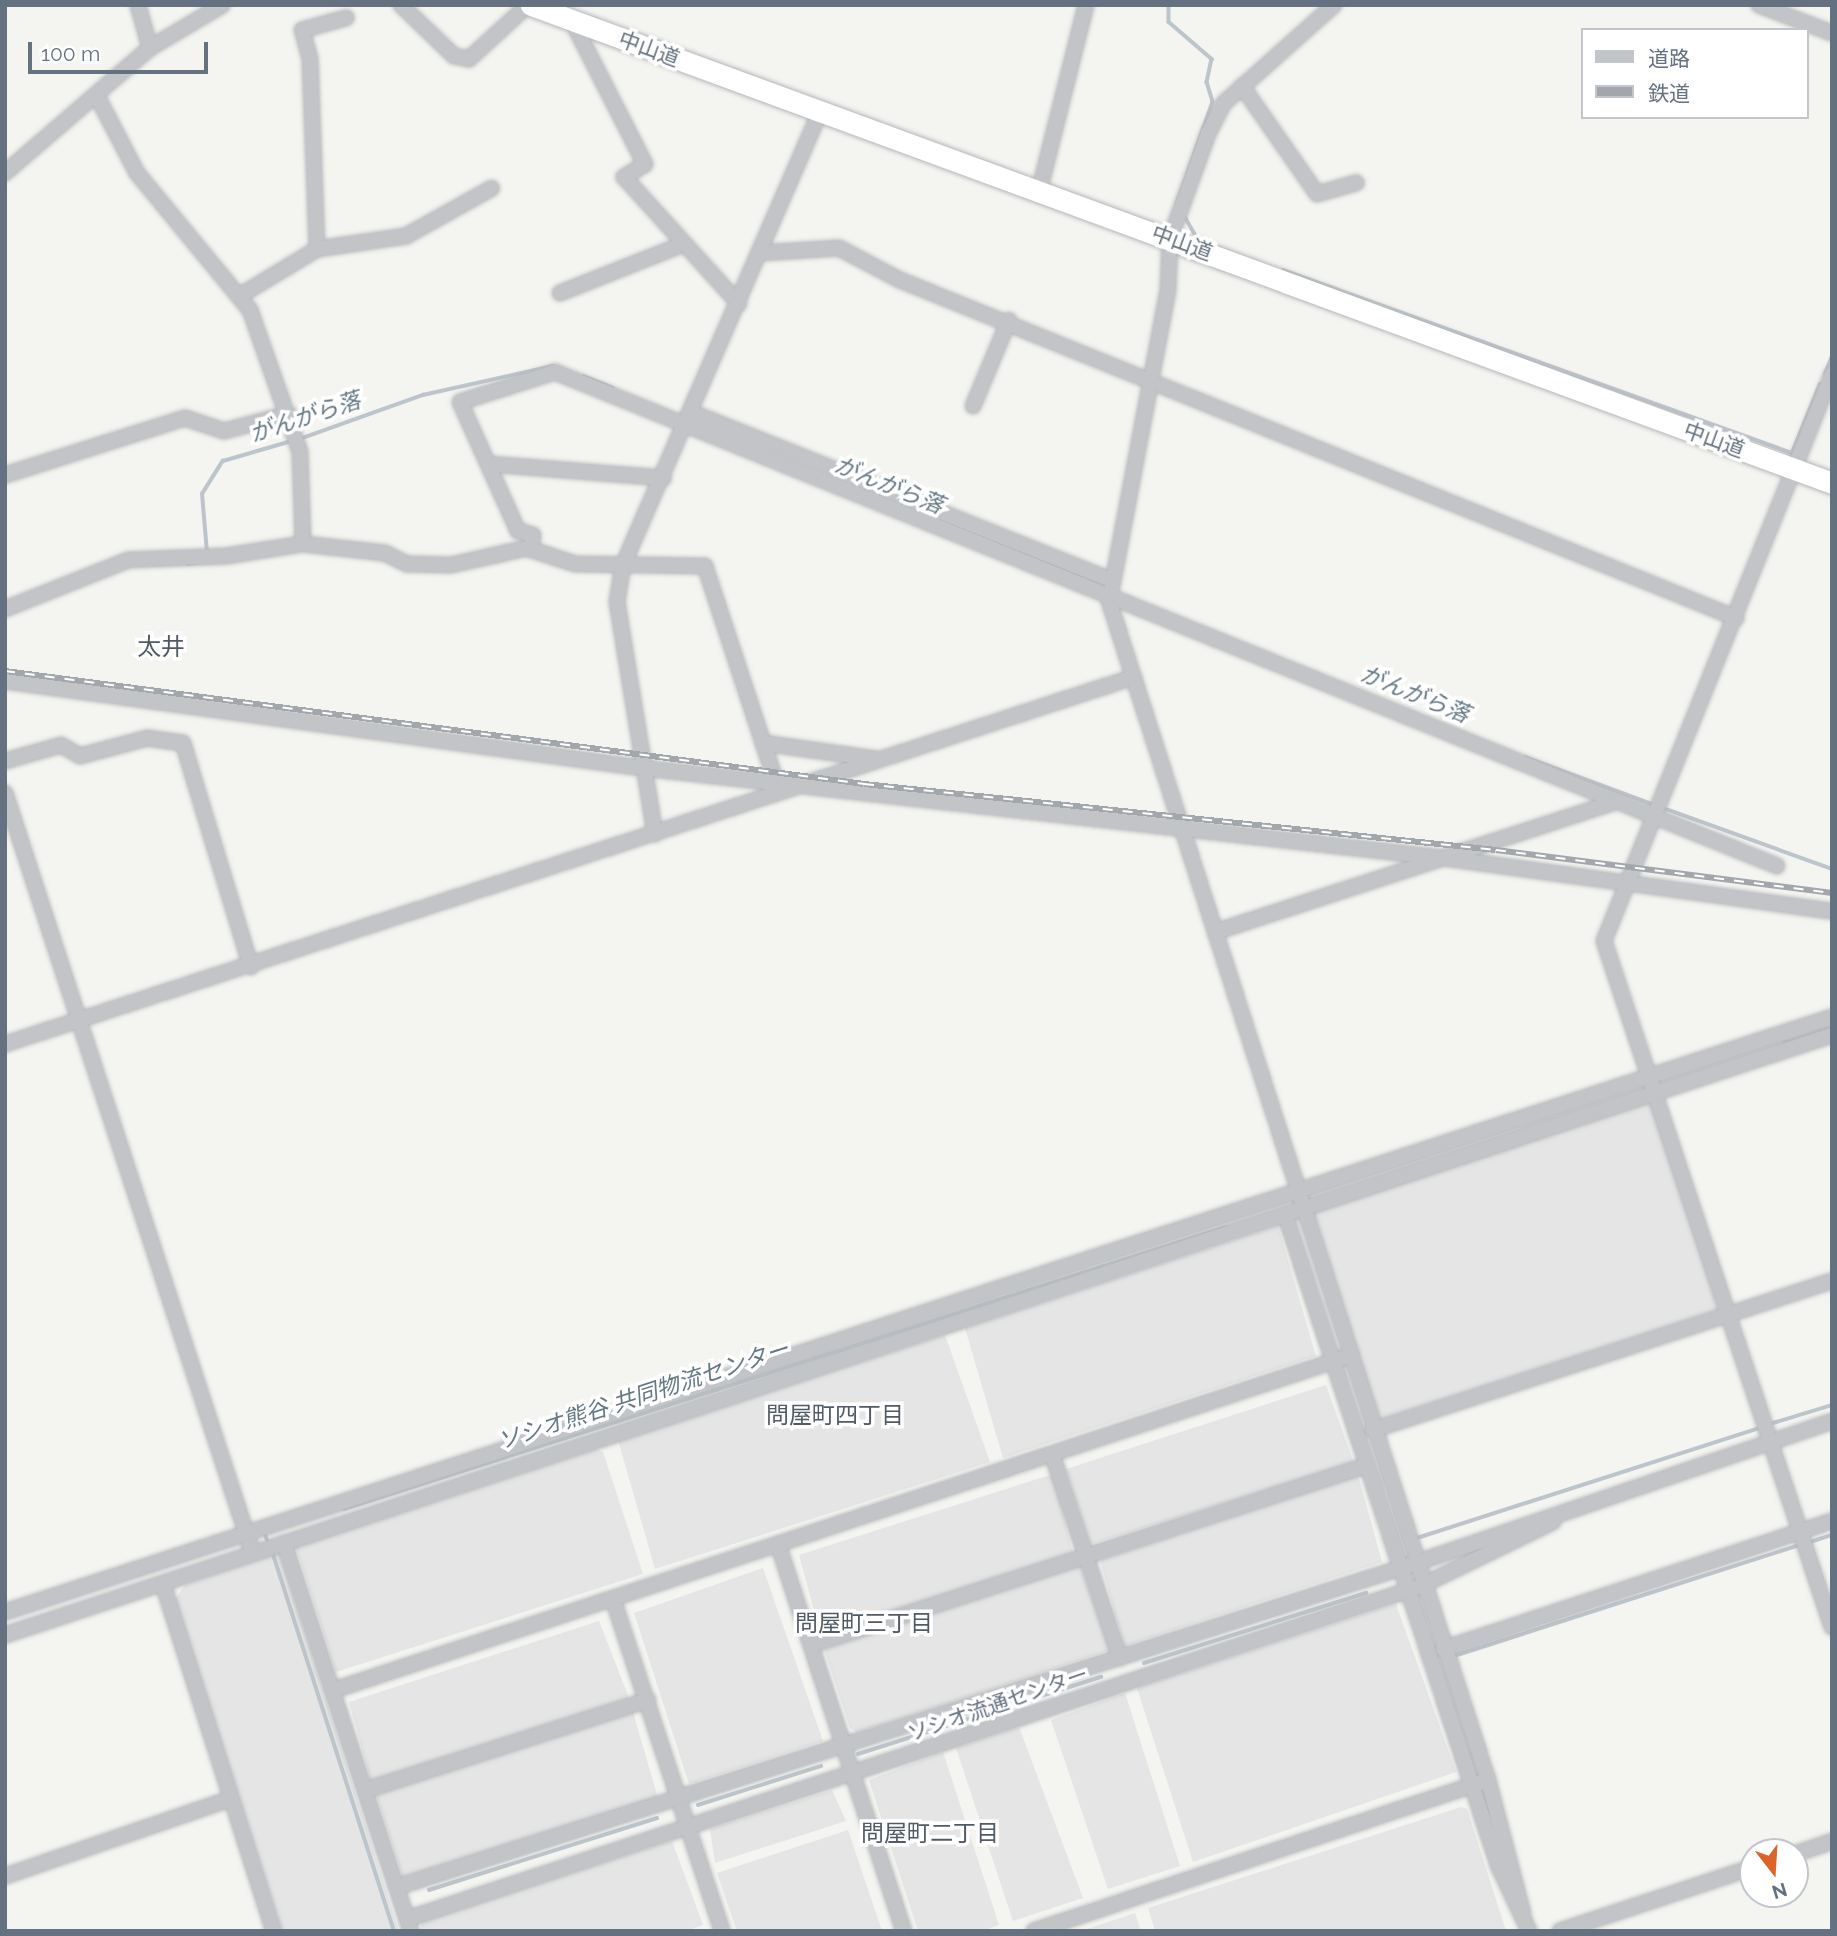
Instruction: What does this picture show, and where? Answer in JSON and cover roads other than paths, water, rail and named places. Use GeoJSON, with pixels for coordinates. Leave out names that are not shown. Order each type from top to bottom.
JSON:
{"type":"FeatureCollection","features":[{"type":"Feature","properties":{"kind":"highway","name":"中山道"},"geometry":{"type":"LineString","coordinates":[[530,5],[1832,484]]}},
{"type":"Feature","properties":{"kind":"street"},"geometry":{"type":"LineString","coordinates":[[138,5],[150,48]]}},
{"type":"Feature","properties":{"kind":"street"},"geometry":{"type":"LineString","coordinates":[[5,173],[98,98],[150,48],[222,5]]}},
{"type":"Feature","properties":{"kind":"street"},"geometry":{"type":"LineString","coordinates":[[401,5],[454,55],[469,59],[530,5]]}},
{"type":"Feature","properties":{"kind":"street"},"geometry":{"type":"LineString","coordinates":[[1039,192],[1086,5]]}},
{"type":"Feature","properties":{"kind":"street"},"geometry":{"type":"LineString","coordinates":[[1334,5],[1224,103],[1208,134],[1170,239],[1168,289],[1149,377],[1109,601],[1373,1430],[1408,1565],[1498,1865],[1529,1931]]}},
{"type":"Feature","properties":{"kind":"street"},"geometry":{"type":"LineString","coordinates":[[1759,5],[1832,33]]}},
{"type":"Feature","properties":{"kind":"street"},"geometry":{"type":"LineString","coordinates":[[317,249],[310,60],[302,30],[346,18]]}},
{"type":"Feature","properties":{"kind":"street"},"geometry":{"type":"LineString","coordinates":[[572,20],[645,164],[624,177],[739,304]]}},
{"type":"Feature","properties":{"kind":"street"},"geometry":{"type":"LineString","coordinates":[[1242,86],[1317,194],[1356,183]]}},
{"type":"Feature","properties":{"kind":"street"},"geometry":{"type":"LineString","coordinates":[[98,98],[137,173],[241,295],[289,414],[300,452],[303,544]]}},
{"type":"Feature","properties":{"kind":"street"},"geometry":{"type":"LineString","coordinates":[[655,834],[617,602],[623,565],[690,419],[820,112]]}},
{"type":"Feature","properties":{"kind":"street"},"geometry":{"type":"LineString","coordinates":[[241,295],[317,249],[406,236],[492,188]]}},
{"type":"Feature","properties":{"kind":"street"},"geometry":{"type":"LineString","coordinates":[[560,293],[684,244]]}},
{"type":"Feature","properties":{"kind":"street"},"geometry":{"type":"LineString","coordinates":[[760,253],[839,247],[900,281],[1009,320],[1736,618]]}},
{"type":"Feature","properties":{"kind":"street"},"geometry":{"type":"LineString","coordinates":[[973,406],[1009,320]]}},
{"type":"Feature","properties":{"kind":"street"},"geometry":{"type":"LineString","coordinates":[[531,550],[533,535],[518,531],[460,402],[545,372],[690,419],[1113,581]]}},
{"type":"Feature","properties":{"kind":"street"},"geometry":{"type":"LineString","coordinates":[[1832,374],[1604,941],[1651,1076],[1725,1315],[1832,1627]]}},
{"type":"Feature","properties":{"kind":"street"},"geometry":{"type":"LineString","coordinates":[[5,475],[185,418],[224,431],[289,414]]}},
{"type":"Feature","properties":{"kind":"street"},"geometry":{"type":"LineString","coordinates":[[690,419],[1109,601],[1777,866]]}},
{"type":"Feature","properties":{"kind":"street"},"geometry":{"type":"LineString","coordinates":[[489,464],[663,478]]}},
{"type":"Feature","properties":{"kind":"street"},"geometry":{"type":"LineString","coordinates":[[5,609],[128,560],[226,556],[303,544],[385,553],[407,564],[451,565],[531,550],[575,564],[705,566],[777,787]]}},
{"type":"Feature","properties":{"kind":"street"},"geometry":{"type":"LineString","coordinates":[[805,785],[1134,677]]}},
{"type":"Feature","properties":{"kind":"street"},"geometry":{"type":"LineString","coordinates":[[5,681],[777,787],[805,785],[1444,858],[1626,885],[1832,911]]}},
{"type":"Feature","properties":{"kind":"street"},"geometry":{"type":"LineString","coordinates":[[5,761],[61,745],[80,756],[146,738],[183,743],[251,967]]}},
{"type":"Feature","properties":{"kind":"street"},"geometry":{"type":"LineString","coordinates":[[763,743],[880,760]]}},
{"type":"Feature","properties":{"kind":"street"},"geometry":{"type":"LineString","coordinates":[[5,1044],[251,967],[655,834],[777,787]]}},
{"type":"Feature","properties":{"kind":"street"},"geometry":{"type":"LineString","coordinates":[[5,793],[249,1542]]}},
{"type":"Feature","properties":{"kind":"street"},"geometry":{"type":"LineString","coordinates":[[1215,932],[1615,802]]}},
{"type":"Feature","properties":{"kind":"street"},"geometry":{"type":"LineString","coordinates":[[5,1612],[249,1542],[1299,1191],[1832,1017]]}},
{"type":"Feature","properties":{"kind":"street"},"geometry":{"type":"LineString","coordinates":[[5,1635],[163,1584],[249,1542],[284,1543],[1286,1217],[1832,1035]]}},
{"type":"Feature","properties":{"kind":"street"},"geometry":{"type":"LineString","coordinates":[[1286,1217],[1368,1465],[1408,1565]]}},
{"type":"Feature","properties":{"kind":"street"},"geometry":{"type":"LineString","coordinates":[[1373,1430],[1832,1281]]}},
{"type":"Feature","properties":{"kind":"street"},"geometry":{"type":"LineString","coordinates":[[334,1690],[1349,1356]]}},
{"type":"Feature","properties":{"kind":"street"},"geometry":{"type":"LineString","coordinates":[[397,1887],[1408,1565],[1769,1437],[1832,1421]]}},
{"type":"Feature","properties":{"kind":"street"},"geometry":{"type":"LineString","coordinates":[[1052,1454],[1119,1658]]}},
{"type":"Feature","properties":{"kind":"street"},"geometry":{"type":"LineString","coordinates":[[811,1646],[1368,1465]]}},
{"type":"Feature","properties":{"kind":"street","name":"ソシオ流通センター"},"geometry":{"type":"LineString","coordinates":[[409,1925],[690,1825],[854,1775],[1415,1588],[1591,1501]]}},
{"type":"Feature","properties":{"kind":"street"},"geometry":{"type":"LineString","coordinates":[[1443,1649],[1801,1534],[1832,1521]]}},
{"type":"Feature","properties":{"kind":"street"},"geometry":{"type":"LineString","coordinates":[[284,1543],[409,1925]]}},
{"type":"Feature","properties":{"kind":"street"},"geometry":{"type":"LineString","coordinates":[[778,1544],[904,1931]]}},
{"type":"Feature","properties":{"kind":"street"},"geometry":{"type":"LineString","coordinates":[[163,1584],[274,1931]]}},
{"type":"Feature","properties":{"kind":"street"},"geometry":{"type":"LineString","coordinates":[[1415,1588],[1443,1649],[1488,1780],[1522,1913]]}},
{"type":"Feature","properties":{"kind":"street"},"geometry":{"type":"LineString","coordinates":[[613,1598],[681,1797],[722,1931]]}},
{"type":"Feature","properties":{"kind":"street"},"geometry":{"type":"LineString","coordinates":[[366,1790],[648,1700]]}},
{"type":"Feature","properties":{"kind":"street"},"geometry":{"type":"LineString","coordinates":[[1034,1931],[1488,1780]]}},
{"type":"Feature","properties":{"kind":"street"},"geometry":{"type":"LineString","coordinates":[[5,1876],[230,1799]]}},
{"type":"Feature","properties":{"kind":"street"},"geometry":{"type":"LineString","coordinates":[[1809,1848],[1832,1841]]}},
{"type":"Feature","properties":{"kind":"street"},"geometry":{"type":"LineString","coordinates":[[1560,1931],[1739,1872]]}},
{"type":"Feature","properties":{"kind":"waterway"},"geometry":{"type":"LineString","coordinates":[[1169,5],[1169,22],[1212,59],[1207,82],[1213,102],[1178,202]]}},
{"type":"Feature","properties":{"kind":"waterway"},"geometry":{"type":"LineString","coordinates":[[1184,215],[1199,241]]}},
{"type":"Feature","properties":{"kind":"waterway"},"geometry":{"type":"LineString","coordinates":[[1283,270],[1792,453],[1820,384]]}},
{"type":"Feature","properties":{"kind":"waterway"},"geometry":{"type":"LineString","coordinates":[[1825,374],[1832,356]]}},
{"type":"Feature","properties":{"kind":"waterway","name":"がんがら落"},"geometry":{"type":"LineString","coordinates":[[300,439],[423,395],[553,366]]}},
{"type":"Feature","properties":{"kind":"waterway","name":"がんがら落"},"geometry":{"type":"LineString","coordinates":[[584,376],[613,388]]}},
{"type":"Feature","properties":{"kind":"waterway","name":"がんがら落"},"geometry":{"type":"LineString","coordinates":[[207,553],[202,494],[223,461],[292,441]]}},
{"type":"Feature","properties":{"kind":"waterway","name":"がんがら落"},"geometry":{"type":"LineString","coordinates":[[188,564],[205,561]]}},
{"type":"Feature","properties":{"kind":"waterway","name":"がんがら落"},"geometry":{"type":"LineString","coordinates":[[1525,757],[1655,805]]}},
{"type":"Feature","properties":{"kind":"waterway","name":"がんがら落"},"geometry":{"type":"LineString","coordinates":[[1663,808],[1832,869]]}},
{"type":"Feature","properties":{"kind":"waterway"},"geometry":{"type":"LineString","coordinates":[[1784,1043],[1832,1028]]}},
{"type":"Feature","properties":{"kind":"waterway","name":"ソシオ熊谷 共同物流センター"},"geometry":{"type":"LineString","coordinates":[[344,1509],[1226,1227]]}},
{"type":"Feature","properties":{"kind":"waterway"},"geometry":{"type":"LineString","coordinates":[[1770,1424],[1832,1405]]}},
{"type":"Feature","properties":{"kind":"waterway"},"geometry":{"type":"LineString","coordinates":[[1414,1539],[1763,1427]]}},
{"type":"Feature","properties":{"kind":"waterway"},"geometry":{"type":"LineString","coordinates":[[265,1534],[270,1546]]}},
{"type":"Feature","properties":{"kind":"waterway"},"geometry":{"type":"LineString","coordinates":[[1807,1543],[1832,1535]]}},
{"type":"Feature","properties":{"kind":"waterway"},"geometry":{"type":"LineString","coordinates":[[1454,1656],[1800,1545]]}},
{"type":"Feature","properties":{"kind":"waterway"},"geometry":{"type":"LineString","coordinates":[[273,1553],[394,1931]]}},
{"type":"Feature","properties":{"kind":"waterway"},"geometry":{"type":"LineString","coordinates":[[1144,1663],[1366,1593]]}},
{"type":"Feature","properties":{"kind":"waterway"},"geometry":{"type":"LineString","coordinates":[[858,1754],[1101,1677]]}},
{"type":"Feature","properties":{"kind":"waterway"},"geometry":{"type":"LineString","coordinates":[[698,1805],[821,1766]]}},
{"type":"Feature","properties":{"kind":"waterway"},"geometry":{"type":"LineString","coordinates":[[429,1890],[657,1818]]}},
{"type":"Feature","properties":{"kind":"railway"},"geometry":{"type":"LineString","coordinates":[[5,671],[864,784],[1496,850],[1832,893]]}},
{"type":"Feature","properties":{"kind":"district","name":"太井"},"geometry":{"type":"Point","coordinates":[161,647]}},
{"type":"Feature","properties":{"kind":"district","name":"問屋町四丁目"},"geometry":{"type":"Point","coordinates":[835,1415]}},
{"type":"Feature","properties":{"kind":"district","name":"問屋町三丁目"},"geometry":{"type":"Point","coordinates":[864,1623]}},
{"type":"Feature","properties":{"kind":"district","name":"問屋町二丁目"},"geometry":{"type":"Point","coordinates":[930,1833]}}]}
